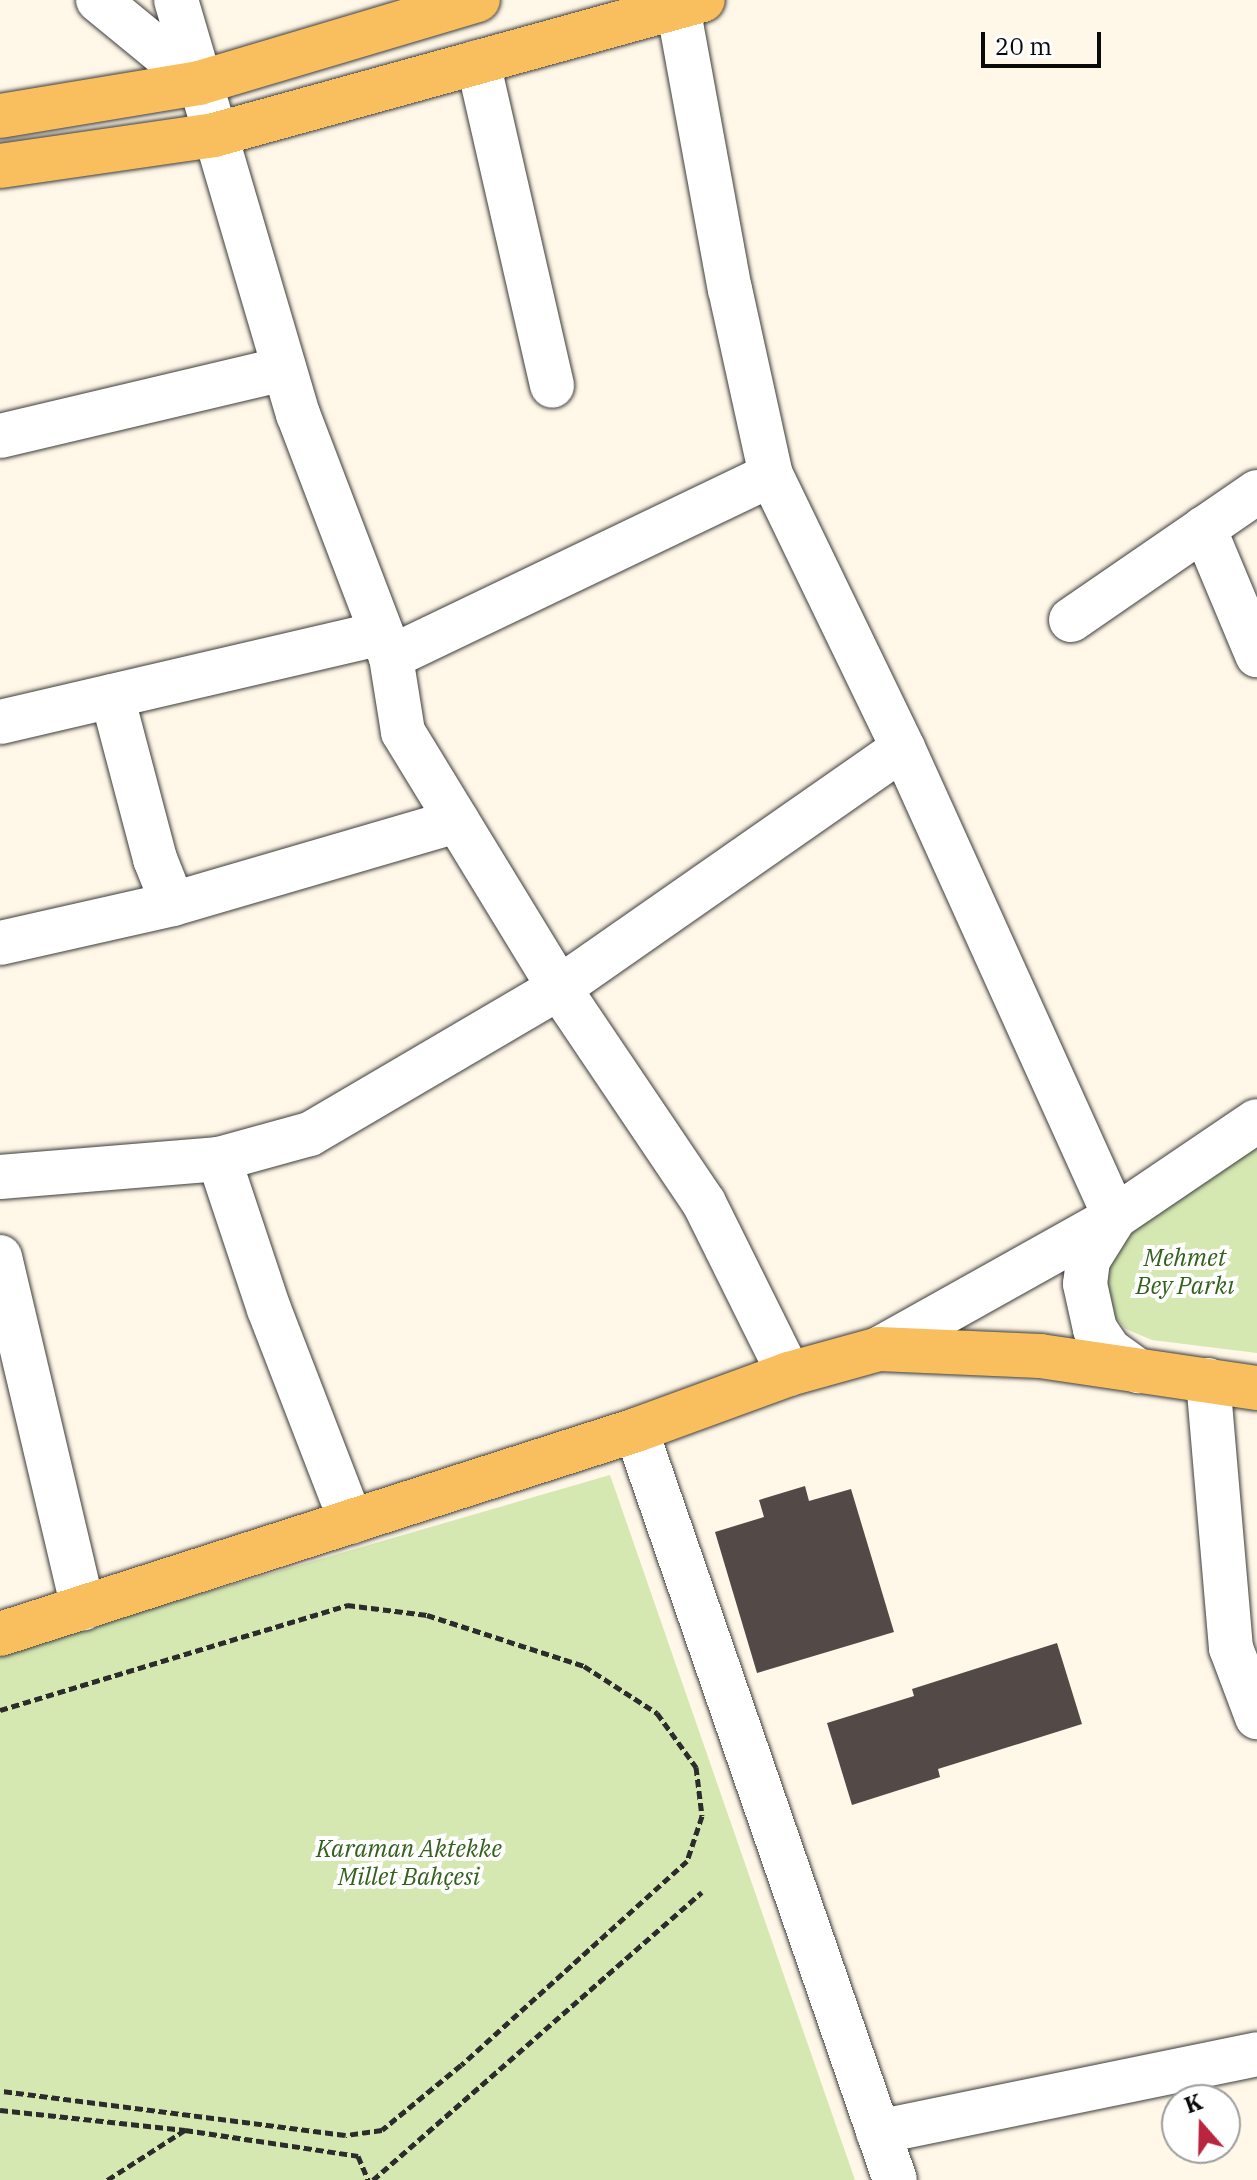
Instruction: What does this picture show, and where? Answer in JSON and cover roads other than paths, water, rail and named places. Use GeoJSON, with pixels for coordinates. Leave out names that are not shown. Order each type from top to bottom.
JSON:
{"type":"FeatureCollection","features":[{"type":"Feature","properties":{"kind":"main road"},"geometry":{"type":"LineString","coordinates":[[0,116],[199,83],[478,0]]}},
{"type":"Feature","properties":{"kind":"main road"},"geometry":{"type":"LineString","coordinates":[[0,166],[214,135],[691,4]]}},
{"type":"Feature","properties":{"kind":"main road"},"geometry":{"type":"LineString","coordinates":[[0,1634],[636,1430],[789,1374],[879,1349],[1040,1356],[1257,1388]]}},
{"type":"Feature","properties":{"kind":"street"},"geometry":{"type":"LineString","coordinates":[[98,0],[199,83]]}},
{"type":"Feature","properties":{"kind":"street"},"geometry":{"type":"LineString","coordinates":[[176,0],[284,369],[386,645],[403,732],[559,988],[704,1203],[789,1374]]}},
{"type":"Feature","properties":{"kind":"street"},"geometry":{"type":"LineString","coordinates":[[691,4],[730,289],[771,475],[903,748],[1115,1217]]}},
{"type":"Feature","properties":{"kind":"street"},"geometry":{"type":"LineString","coordinates":[[478,62],[552,386]]}},
{"type":"Feature","properties":{"kind":"street"},"geometry":{"type":"LineString","coordinates":[[0,436],[284,369]]}},
{"type":"Feature","properties":{"kind":"street"},"geometry":{"type":"LineString","coordinates":[[0,722],[112,696],[386,645],[771,475]]}},
{"type":"Feature","properties":{"kind":"street"},"geometry":{"type":"LineString","coordinates":[[1071,620],[1257,492]]}},
{"type":"Feature","properties":{"kind":"street"},"geometry":{"type":"LineString","coordinates":[[1204,528],[1257,655]]}},
{"type":"Feature","properties":{"kind":"street"},"geometry":{"type":"LineString","coordinates":[[112,696],[155,859],[173,904]]}},
{"type":"Feature","properties":{"kind":"street"},"geometry":{"type":"LineString","coordinates":[[0,1177],[219,1159],[310,1134],[559,988],[903,748]]}},
{"type":"Feature","properties":{"kind":"street"},"geometry":{"type":"LineString","coordinates":[[0,943],[173,904],[457,821]]}},
{"type":"Feature","properties":{"kind":"street"},"geometry":{"type":"LineString","coordinates":[[879,1349],[1115,1217],[1257,1121]]}},
{"type":"Feature","properties":{"kind":"street"},"geometry":{"type":"LineString","coordinates":[[219,1159],[269,1309],[351,1522]]}},
{"type":"Feature","properties":{"kind":"street"},"geometry":{"type":"LineString","coordinates":[[1115,1217],[1088,1260],[1085,1284],[1095,1329],[1109,1350],[1138,1371]]}},
{"type":"Feature","properties":{"kind":"street"},"geometry":{"type":"LineString","coordinates":[[0,1257],[16,1395],[83,1608]]}},
{"type":"Feature","properties":{"kind":"street"},"geometry":{"type":"LineString","coordinates":[[1208,1380],[1231,1648],[1257,1717]]}},
{"type":"Feature","properties":{"kind":"street"},"geometry":{"type":"LineString","coordinates":[[636,1430],[895,2180]]}},
{"type":"Feature","properties":{"kind":"street"},"geometry":{"type":"LineString","coordinates":[[878,2132],[1257,2054]]}},
{"type":"Feature","properties":{"kind":"park label","name":"Mehmet Bey Parkı"},"geometry":{"type":"Point","coordinates":[1185,1272]}},
{"type":"Feature","properties":{"kind":"park label","name":"Karaman Aktekke Millet Bahçesi"},"geometry":{"type":"Point","coordinates":[409,1863]}}]}
